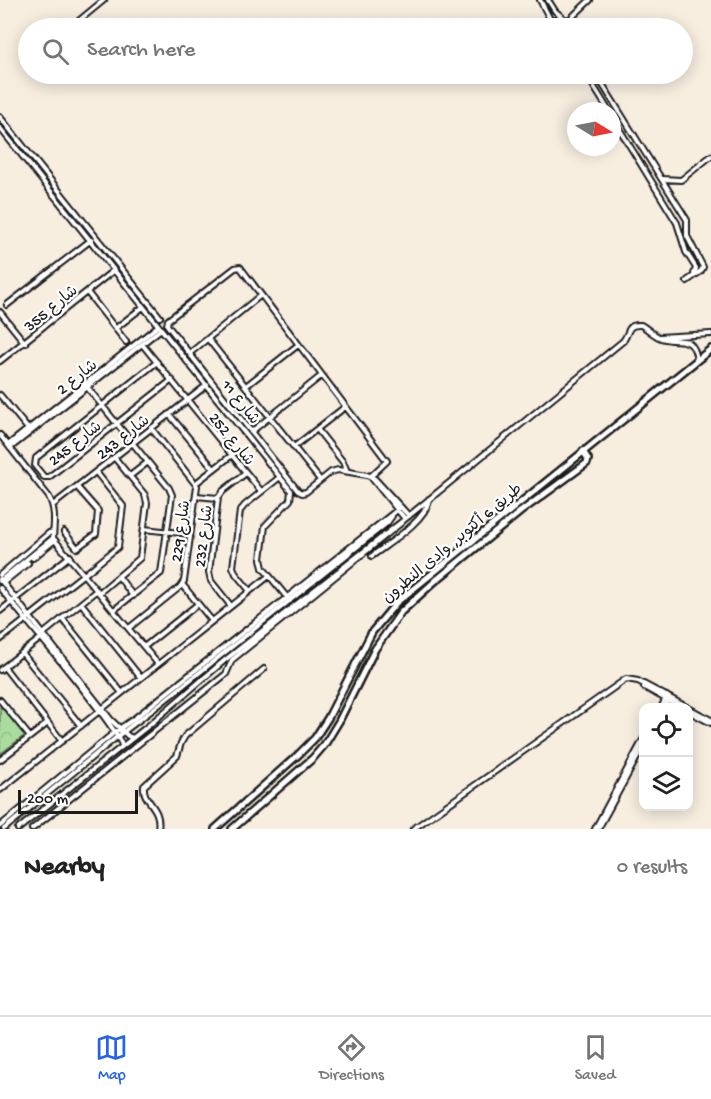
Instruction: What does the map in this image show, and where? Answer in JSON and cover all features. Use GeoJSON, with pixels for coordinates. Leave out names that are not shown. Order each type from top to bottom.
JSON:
{"type":"FeatureCollection","features":[{"type":"Feature","properties":{"kind":"street"},"geometry":{"type":"LineString","coordinates":[[82,18],[104,0]]}},
{"type":"Feature","properties":{"kind":"street"},"geometry":{"type":"LineString","coordinates":[[540,0],[548,18]]}},
{"type":"Feature","properties":{"kind":"street"},"geometry":{"type":"LineString","coordinates":[[548,0],[562,18]]}},
{"type":"Feature","properties":{"kind":"street"},"geometry":{"type":"LineString","coordinates":[[571,18],[590,0]]}},
{"type":"Feature","properties":{"kind":"street"},"geometry":{"type":"LineString","coordinates":[[592,84],[603,102]]}},
{"type":"Feature","properties":{"kind":"street"},"geometry":{"type":"LineString","coordinates":[[602,84],[687,218],[688,240],[703,265],[703,269]]}},
{"type":"Feature","properties":{"kind":"street"},"geometry":{"type":"LineString","coordinates":[[0,117],[160,317]]}},
{"type":"Feature","properties":{"kind":"street","name":"شارع 11"},"geometry":{"type":"LineString","coordinates":[[0,128],[291,491],[290,500],[265,526],[261,562],[269,576]]}},
{"type":"Feature","properties":{"kind":"street"},"geometry":{"type":"LineString","coordinates":[[621,132],[680,230],[686,252],[696,268],[696,272],[687,281],[703,269]]}},
{"type":"Feature","properties":{"kind":"street"},"geometry":{"type":"LineString","coordinates":[[662,179],[681,180],[711,156]]}},
{"type":"Feature","properties":{"kind":"street"},"geometry":{"type":"LineString","coordinates":[[680,230],[686,229]]}},
{"type":"Feature","properties":{"kind":"street"},"geometry":{"type":"LineString","coordinates":[[7,305],[91,240]]}},
{"type":"Feature","properties":{"kind":"street","name":"شارع 11"},"geometry":{"type":"LineString","coordinates":[[261,296],[242,269],[237,267],[169,319],[167,325],[298,491],[306,492],[320,480]]}},
{"type":"Feature","properties":{"kind":"street"},"geometry":{"type":"LineString","coordinates":[[696,268],[703,269]]}},
{"type":"Feature","properties":{"kind":"street","name":"شارع 355"},"geometry":{"type":"LineString","coordinates":[[0,361],[114,270]]}},
{"type":"Feature","properties":{"kind":"street"},"geometry":{"type":"LineString","coordinates":[[87,292],[126,342]]}},
{"type":"Feature","properties":{"kind":"street"},"geometry":{"type":"LineString","coordinates":[[189,353],[261,296],[387,461],[370,476]]}},
{"type":"Feature","properties":{"kind":"street"},"geometry":{"type":"LineString","coordinates":[[116,328],[143,307]]}},
{"type":"Feature","properties":{"kind":"street"},"geometry":{"type":"LineString","coordinates":[[0,312],[25,343]]}},
{"type":"Feature","properties":{"kind":"street"},"geometry":{"type":"LineString","coordinates":[[18,829],[122,747],[225,660],[398,526],[624,341],[627,331],[632,327],[640,325],[659,337],[688,342],[694,347],[697,360]]}},
{"type":"Feature","properties":{"kind":"street","name":"شارع 2"},"geometry":{"type":"LineString","coordinates":[[9,447],[160,328]]}},
{"type":"Feature","properties":{"kind":"street","name":"شارع 2"},"geometry":{"type":"LineString","coordinates":[[9,447],[28,429],[160,328]]}},
{"type":"Feature","properties":{"kind":"street"},"geometry":{"type":"LineString","coordinates":[[659,337],[711,334]]}},
{"type":"Feature","properties":{"kind":"street"},"geometry":{"type":"LineString","coordinates":[[208,339],[320,480],[331,471],[347,471],[370,476],[405,519]]}},
{"type":"Feature","properties":{"kind":"street","name":"شارع 252"},"geometry":{"type":"LineString","coordinates":[[142,344],[261,491]]}},
{"type":"Feature","properties":{"kind":"street"},"geometry":{"type":"LineString","coordinates":[[246,386],[298,345]]}},
{"type":"Feature","properties":{"kind":"street","name":"طريق 6 أكتوبر, وادى النطرون"},"geometry":{"type":"LineString","coordinates":[[214,829],[298,756],[315,738],[328,718],[372,632],[397,602],[711,349]]}},
{"type":"Feature","properties":{"kind":"street"},"geometry":{"type":"LineString","coordinates":[[0,350],[5,357]]}},
{"type":"Feature","properties":{"kind":"street","name":"شارع 245"},"geometry":{"type":"LineString","coordinates":[[157,362],[36,458],[35,466],[44,477],[50,477],[172,380]]}},
{"type":"Feature","properties":{"kind":"street"},"geometry":{"type":"LineString","coordinates":[[251,432],[321,376]]}},
{"type":"Feature","properties":{"kind":"street","name":"شارع 243"},"geometry":{"type":"LineString","coordinates":[[53,505],[207,385]]}},
{"type":"Feature","properties":{"kind":"street"},"geometry":{"type":"LineString","coordinates":[[87,387],[172,493],[161,573],[114,610]]}},
{"type":"Feature","properties":{"kind":"street"},"geometry":{"type":"LineString","coordinates":[[0,395],[28,429]]}},
{"type":"Feature","properties":{"kind":"street"},"geometry":{"type":"LineString","coordinates":[[294,447],[345,407]]}},
{"type":"Feature","properties":{"kind":"street"},"geometry":{"type":"LineString","coordinates":[[169,414],[214,469]]}},
{"type":"Feature","properties":{"kind":"street","name":"شارع 229"},"geometry":{"type":"LineString","coordinates":[[129,628],[182,584],[196,495],[196,483],[151,428]]}},
{"type":"Feature","properties":{"kind":"street"},"geometry":{"type":"LineString","coordinates":[[317,429],[343,462],[347,471]]}},
{"type":"Feature","properties":{"kind":"street"},"geometry":{"type":"LineString","coordinates":[[0,435],[53,505],[54,539],[158,664]]}},
{"type":"Feature","properties":{"kind":"street","name":"طريق 6 أكتوبر, وادى النطرون"},"geometry":{"type":"LineString","coordinates":[[232,829],[313,758],[325,744],[375,649],[402,612],[435,581],[520,512],[586,463],[588,459],[583,451]]}},
{"type":"Feature","properties":{"kind":"street"},"geometry":{"type":"LineString","coordinates":[[196,483],[231,455]]}},
{"type":"Feature","properties":{"kind":"street"},"geometry":{"type":"LineString","coordinates":[[62,741],[2,669],[62,618],[119,577],[140,558],[147,498],[114,457]]}},
{"type":"Feature","properties":{"kind":"street"},"geometry":{"type":"LineString","coordinates":[[130,476],[148,462]]}},
{"type":"Feature","properties":{"kind":"street"},"geometry":{"type":"LineString","coordinates":[[0,640],[118,547],[123,509],[121,502],[96,472]]}},
{"type":"Feature","properties":{"kind":"street","name":"شارع 232"},"geometry":{"type":"LineString","coordinates":[[231,606],[209,575],[218,498],[223,491],[246,473]]}},
{"type":"Feature","properties":{"kind":"street"},"geometry":{"type":"LineString","coordinates":[[250,591],[235,572],[233,565],[240,511],[244,505],[280,477]]}},
{"type":"Feature","properties":{"kind":"street"},"geometry":{"type":"LineString","coordinates":[[64,532],[77,548],[96,534],[98,511],[77,487]]}},
{"type":"Feature","properties":{"kind":"street"},"geometry":{"type":"LineString","coordinates":[[196,495],[218,498]]}},
{"type":"Feature","properties":{"kind":"street"},"geometry":{"type":"LineString","coordinates":[[372,556],[418,519],[427,508],[429,499]]}},
{"type":"Feature","properties":{"kind":"street"},"geometry":{"type":"LineString","coordinates":[[0,826],[288,600],[399,509]]}},
{"type":"Feature","properties":{"kind":"street"},"geometry":{"type":"LineString","coordinates":[[144,529],[190,534]]}},
{"type":"Feature","properties":{"kind":"street"},"geometry":{"type":"LineString","coordinates":[[0,574],[53,532]]}},
{"type":"Feature","properties":{"kind":"street"},"geometry":{"type":"LineString","coordinates":[[54,539],[1,582],[13,601],[101,710],[122,747]]}},
{"type":"Feature","properties":{"kind":"street"},"geometry":{"type":"LineString","coordinates":[[32,829],[220,678],[228,671],[232,660],[363,553]]}},
{"type":"Feature","properties":{"kind":"street"},"geometry":{"type":"LineString","coordinates":[[0,611],[70,556]]}},
{"type":"Feature","properties":{"kind":"street"},"geometry":{"type":"LineString","coordinates":[[0,790],[269,576],[288,600]]}},
{"type":"Feature","properties":{"kind":"street"},"geometry":{"type":"LineString","coordinates":[[119,577],[133,596]]}},
{"type":"Feature","properties":{"kind":"street"},"geometry":{"type":"LineString","coordinates":[[182,584],[212,621]]}},
{"type":"Feature","properties":{"kind":"street"},"geometry":{"type":"LineString","coordinates":[[81,603],[141,678]]}},
{"type":"Feature","properties":{"kind":"street"},"geometry":{"type":"LineString","coordinates":[[144,647],[198,604]]}},
{"type":"Feature","properties":{"kind":"street"},"geometry":{"type":"LineString","coordinates":[[62,618],[122,693]]}},
{"type":"Feature","properties":{"kind":"street"},"geometry":{"type":"LineString","coordinates":[[22,653],[81,726]]}},
{"type":"Feature","properties":{"kind":"street"},"geometry":{"type":"LineString","coordinates":[[225,660],[230,664]]}},
{"type":"Feature","properties":{"kind":"street"},"geometry":{"type":"LineString","coordinates":[[158,829],[158,812],[143,793],[144,786],[177,756],[185,736],[264,669]]}},
{"type":"Feature","properties":{"kind":"street"},"geometry":{"type":"LineString","coordinates":[[214,670],[220,678]]}},
{"type":"Feature","properties":{"kind":"street"},"geometry":{"type":"LineString","coordinates":[[416,828],[626,679],[634,680],[711,721]]}},
{"type":"Feature","properties":{"kind":"street"},"geometry":{"type":"LineString","coordinates":[[665,703],[668,698]]}},
{"type":"Feature","properties":{"kind":"street"},"geometry":{"type":"LineString","coordinates":[[668,698],[675,703]]}},
{"type":"Feature","properties":{"kind":"street"},"geometry":{"type":"LineString","coordinates":[[0,700],[30,737]]}},
{"type":"Feature","properties":{"kind":"street"},"geometry":{"type":"LineString","coordinates":[[101,710],[133,738]]}},
{"type":"Feature","properties":{"kind":"street"},"geometry":{"type":"LineString","coordinates":[[693,713],[711,721]]}},
{"type":"Feature","properties":{"kind":"street"},"geometry":{"type":"LineString","coordinates":[[0,760],[48,723]]}},
{"type":"Feature","properties":{"kind":"street"},"geometry":{"type":"LineString","coordinates":[[4,829],[116,734]]}},
{"type":"Feature","properties":{"kind":"street"},"geometry":{"type":"LineString","coordinates":[[596,829],[638,752]]}},
{"type":"Feature","properties":{"kind":"green space"},"geometry":{"type":"Polygon","coordinates":[[[0,706],[25,735],[0,754],[0,706]]]}}]}
